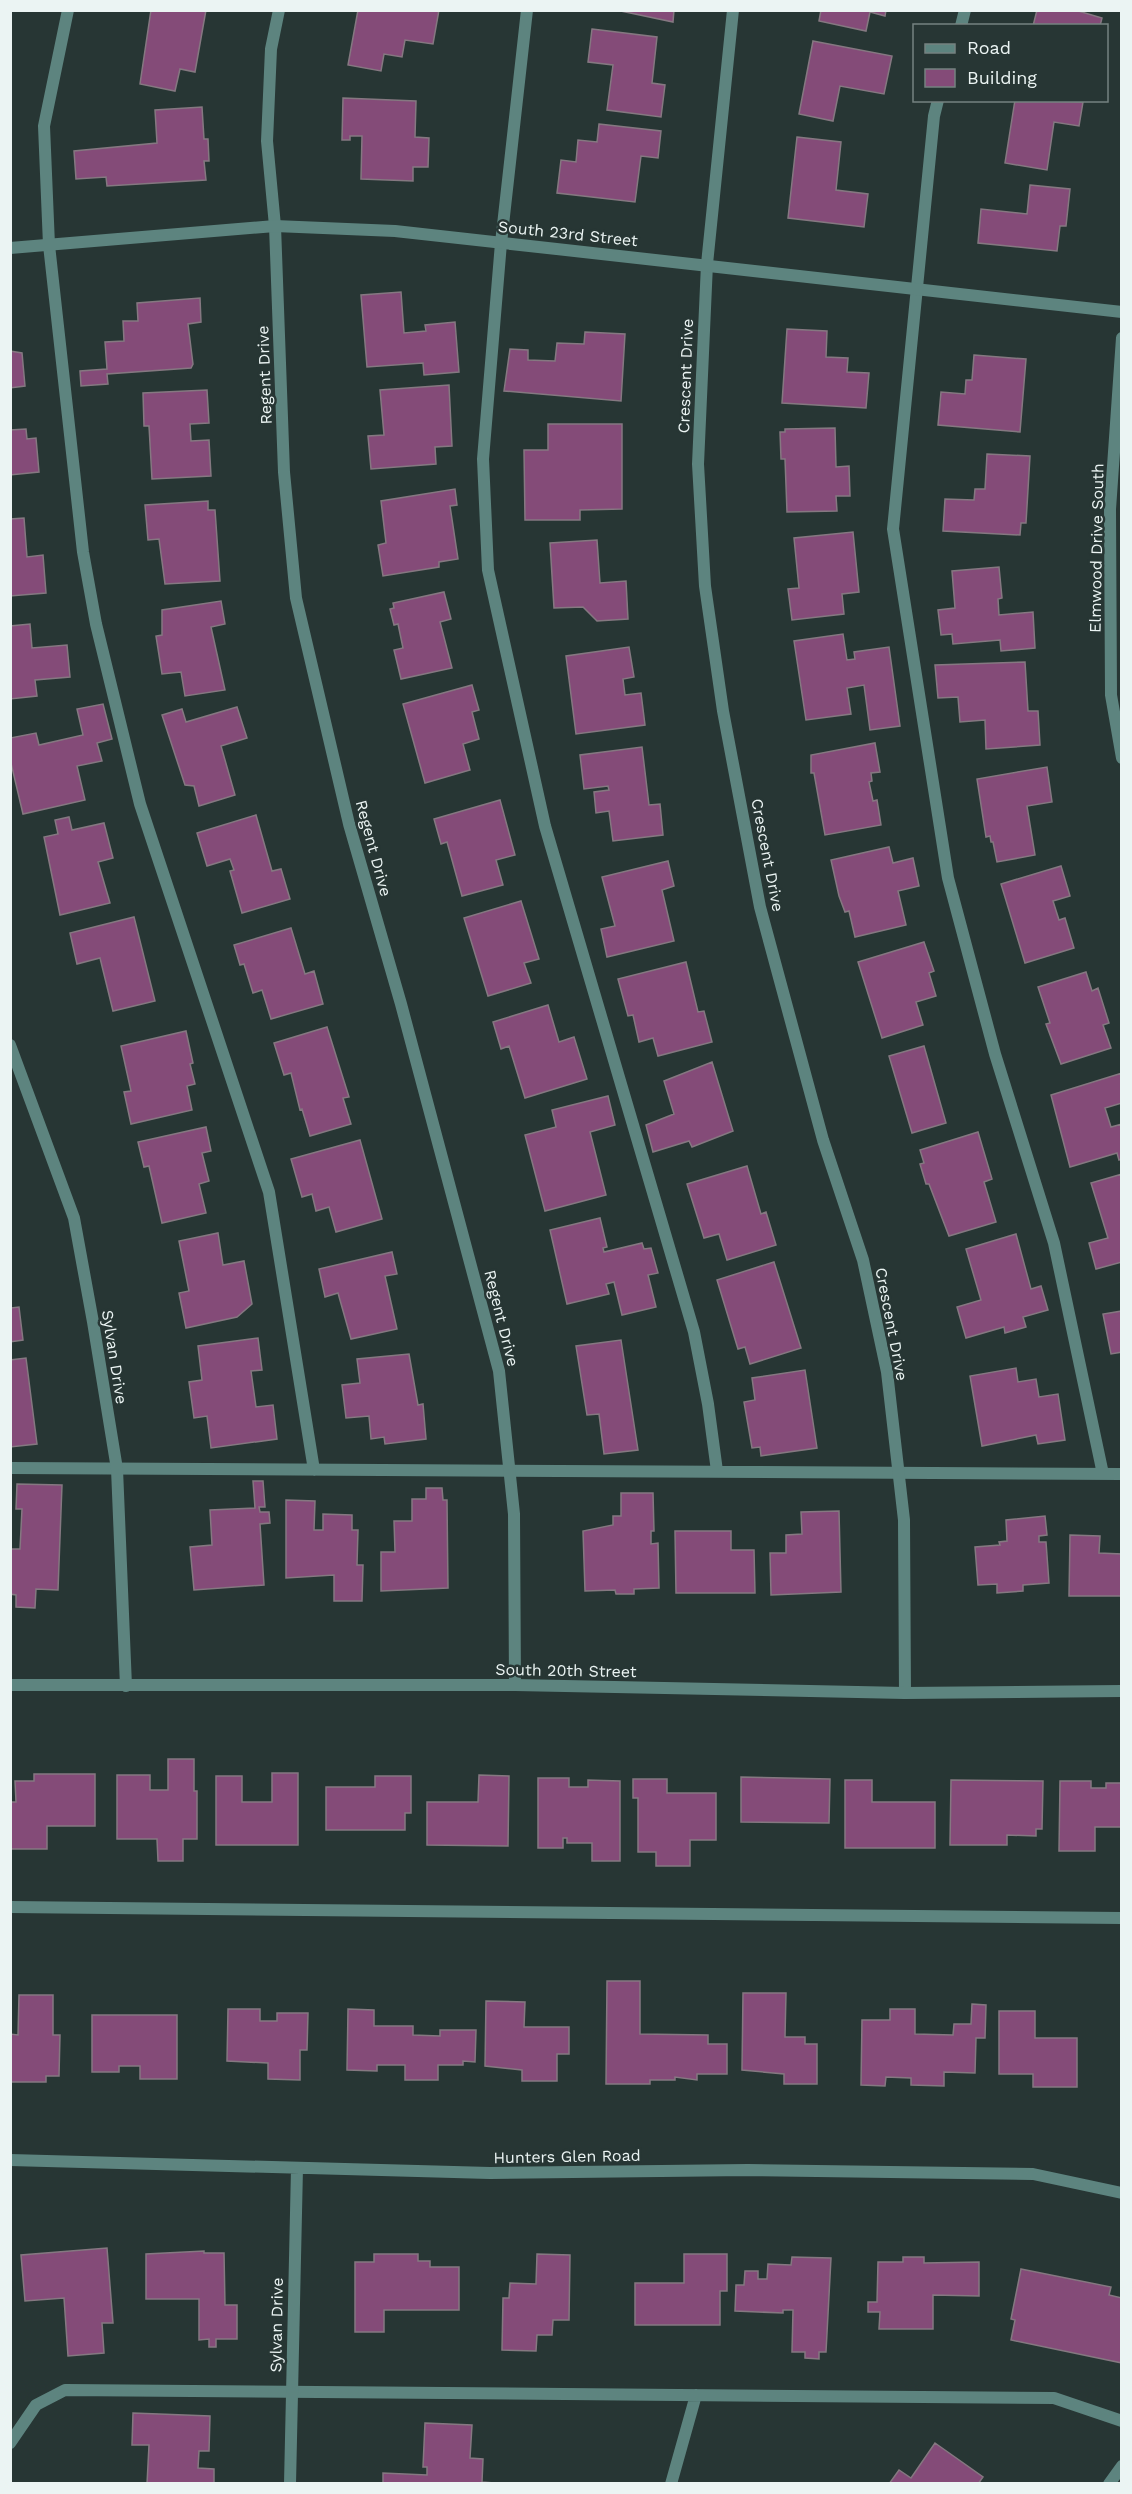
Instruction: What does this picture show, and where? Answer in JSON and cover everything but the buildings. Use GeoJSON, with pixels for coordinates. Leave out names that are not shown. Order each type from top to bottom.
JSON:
{"type":"FeatureCollection","features":[{"type":"Feature","properties":{"kind":"street"},"geometry":{"type":"LineString","coordinates":[[68,10],[44,126],[49,244],[83,552],[96,624],[140,804],[269,1192],[314,1470]]}},
{"type":"Feature","properties":{"kind":"street","name":"Regent Drive"},"geometry":{"type":"LineString","coordinates":[[279,10],[271,49],[267,141],[275,226],[284,472],[296,598],[349,824],[404,1015],[499,1371],[513,1514],[515,1685]]}},
{"type":"Feature","properties":{"kind":"street"},"geometry":{"type":"LineString","coordinates":[[527,10],[501,243],[483,459],[488,570],[545,826],[694,1332],[708,1404],[717,1472]]}},
{"type":"Feature","properties":{"kind":"street","name":"Crescent Drive"},"geometry":{"type":"LineString","coordinates":[[733,10],[706,264],[698,464],[705,586],[723,711],[760,906],[823,1140],[863,1260],[887,1372],[904,1520],[905,1693]]}},
{"type":"Feature","properties":{"kind":"street"},"geometry":{"type":"LineString","coordinates":[[938,102],[934,116],[916,288],[893,529],[948,878],[995,1054],[1054,1243],[1103,1474]]}},
{"type":"Feature","properties":{"kind":"street","name":"South 23rd Street"},"geometry":{"type":"LineString","coordinates":[[10,248],[275,226],[395,231],[1122,312]]}},
{"type":"Feature","properties":{"kind":"street","name":"Elmwood Drive South"},"geometry":{"type":"LineString","coordinates":[[1122,338],[1110,509],[1111,695],[1122,758]]}},
{"type":"Feature","properties":{"kind":"street","name":"Sylvan Drive"},"geometry":{"type":"LineString","coordinates":[[10,1045],[74,1218],[117,1469],[126,1686]]}},
{"type":"Feature","properties":{"kind":"street"},"geometry":{"type":"LineString","coordinates":[[10,1468],[1122,1474]]}},
{"type":"Feature","properties":{"kind":"street","name":"South 20th Street"},"geometry":{"type":"LineString","coordinates":[[10,1685],[515,1685],[905,1693],[1122,1690]]}},
{"type":"Feature","properties":{"kind":"street"},"geometry":{"type":"LineString","coordinates":[[10,1907],[1122,1918]]}},
{"type":"Feature","properties":{"kind":"street","name":"Hunters Glen Road"},"geometry":{"type":"LineString","coordinates":[[10,2160],[490,2173],[748,2170],[1034,2174],[1122,2193]]}},
{"type":"Feature","properties":{"kind":"street","name":"Sylvan Drive"},"geometry":{"type":"LineString","coordinates":[[290,2484],[297,2168]]}},
{"type":"Feature","properties":{"kind":"street"},"geometry":{"type":"LineString","coordinates":[[10,2442],[36,2404],[65,2390],[1054,2398],[1122,2421]]}},
{"type":"Feature","properties":{"kind":"street"},"geometry":{"type":"LineString","coordinates":[[671,2484],[696,2395]]}},
{"type":"Feature","properties":{"kind":"street"},"geometry":{"type":"LineString","coordinates":[[1109,2484],[1122,2466]]}}]}
